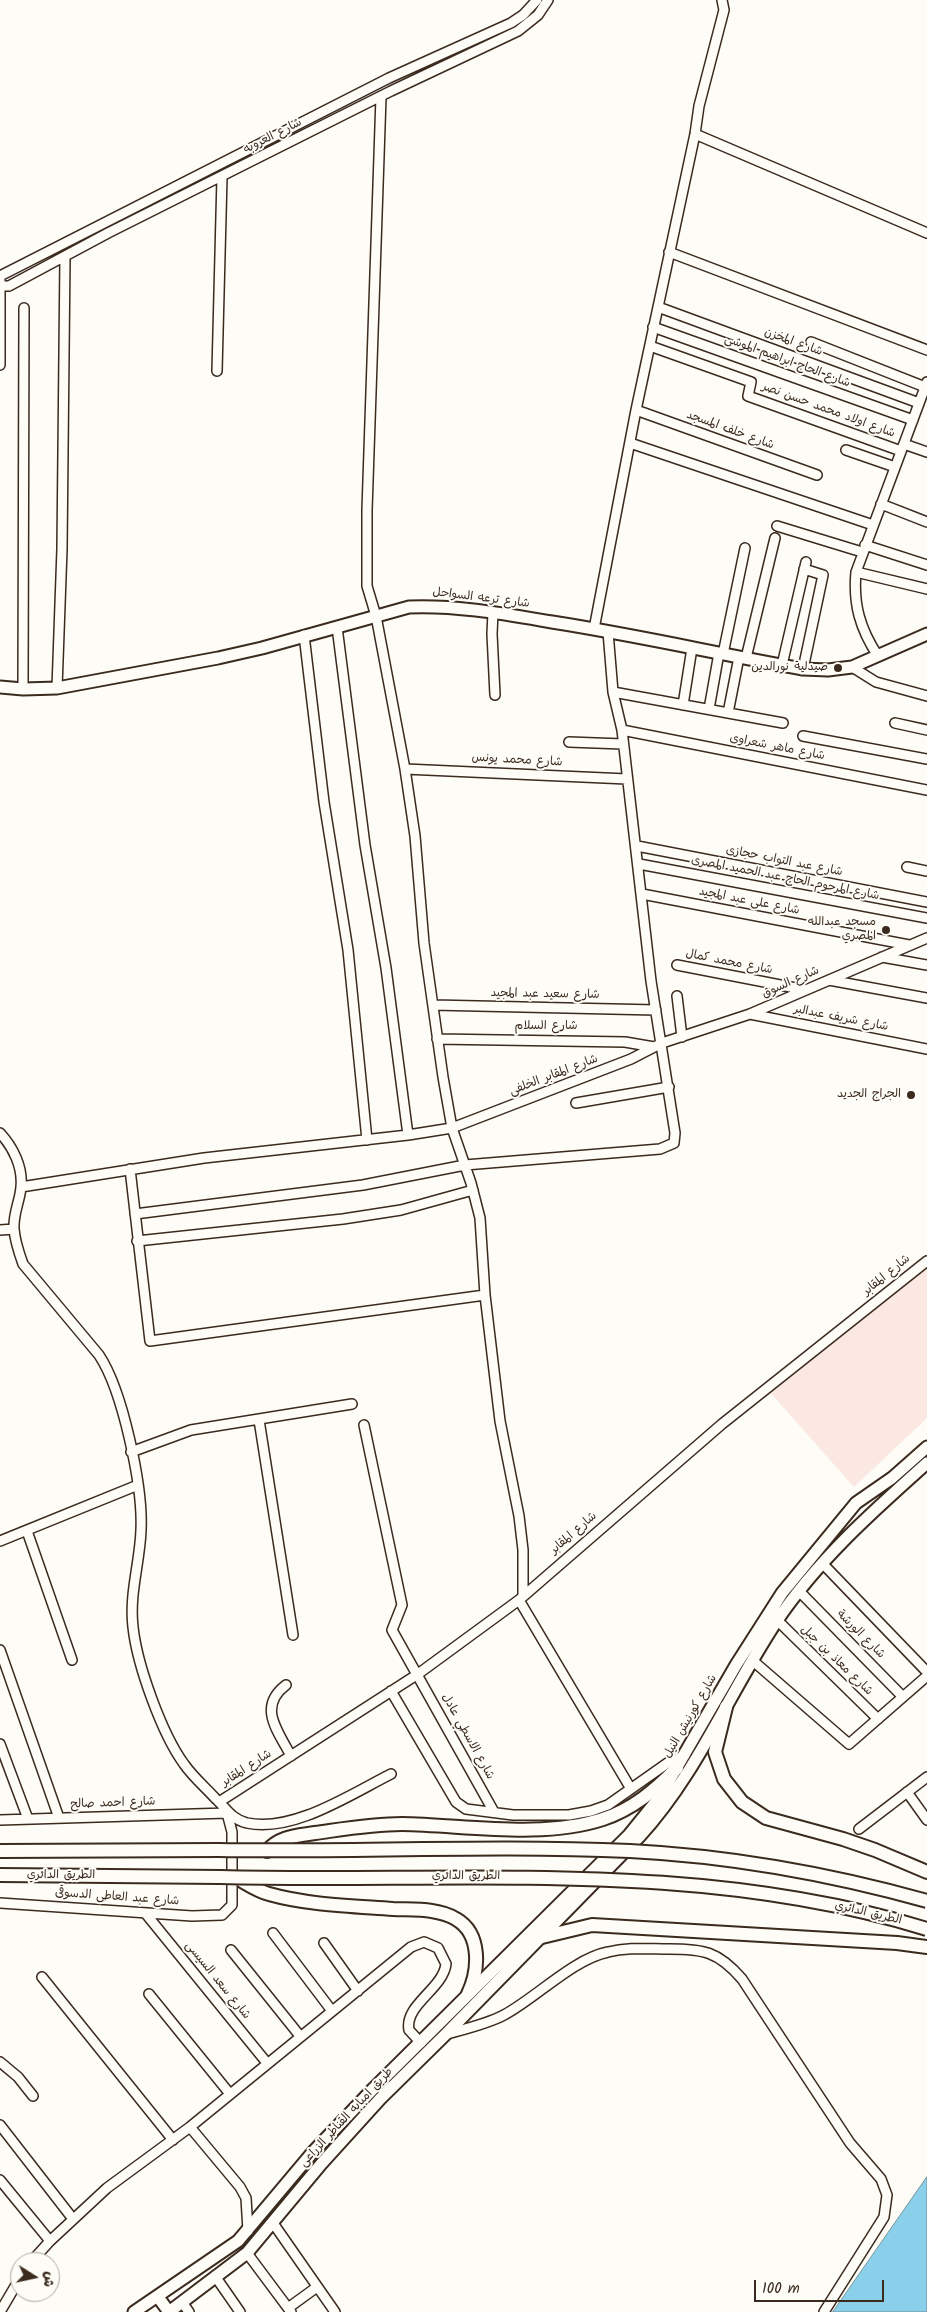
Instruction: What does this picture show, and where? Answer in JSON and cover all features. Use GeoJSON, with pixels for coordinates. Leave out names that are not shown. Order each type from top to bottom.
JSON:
{"type":"FeatureCollection","features":[{"type":"Feature","properties":{"kind":"highway"},"geometry":{"type":"LineString","coordinates":[[726,1707],[715,1752],[724,1780],[742,1802],[766,1818],[843,1838],[927,1872]]}},
{"type":"Feature","properties":{"kind":"highway"},"geometry":{"type":"LineString","coordinates":[[267,1851],[278,1840],[352,1828],[400,1824],[514,1828],[572,1826],[602,1819],[627,1809],[651,1794],[677,1768]]}},
{"type":"Feature","properties":{"kind":"highway","name":"الطريق الدائري"},"geometry":{"type":"LineString","coordinates":[[0,1851],[566,1849],[632,1851],[762,1865],[826,1876],[927,1901]]}},
{"type":"Feature","properties":{"kind":"highway","name":"الطريق الدائري"},"geometry":{"type":"LineString","coordinates":[[0,1876],[637,1879],[708,1885],[778,1894],[847,1908],[927,1929]]}},
{"type":"Feature","properties":{"kind":"highway"},"geometry":{"type":"LineString","coordinates":[[235,1877],[269,1894],[347,1905],[441,1912],[458,1920],[465,1926],[476,1950],[475,1980],[468,1994]]}},
{"type":"Feature","properties":{"kind":"highway"},"geometry":{"type":"LineString","coordinates":[[542,1937],[592,1925],[897,1943],[927,1948]]}},
{"type":"Feature","properties":{"kind":"main road","name":"شارع ترعه السواحل"},"geometry":{"type":"LineString","coordinates":[[0,687],[23,689],[57,688],[218,658],[338,627],[395,609],[426,606],[493,612],[594,629],[803,669],[828,670],[852,667],[927,634]]}},
{"type":"Feature","properties":{"kind":"main road","name":"شارع كورنيش النيل"},"geometry":{"type":"LineString","coordinates":[[468,1994],[629,1835],[659,1798],[686,1755],[771,1608],[856,1503],[892,1478],[927,1446]]}},
{"type":"Feature","properties":{"kind":"main road","name":"شارع كورنيش النيل"},"geometry":{"type":"LineString","coordinates":[[542,1937],[658,1817],[726,1707],[752,1660],[777,1620],[799,1590],[856,1528],[927,1463]]}},
{"type":"Feature","properties":{"kind":"main road"},"geometry":{"type":"LineString","coordinates":[[845,1515],[850,1514],[855,1517],[856,1528]]}},
{"type":"Feature","properties":{"kind":"main road","name":"طريق امبابه القناطر الزراعى"},"geometry":{"type":"LineString","coordinates":[[169,2312],[248,2253],[322,2163],[380,2099],[542,1937]]}},
{"type":"Feature","properties":{"kind":"main road","name":"طريق امبابه القناطر الزراعى"},"geometry":{"type":"LineString","coordinates":[[134,2312],[238,2241],[312,2153],[468,1994]]}},
{"type":"Feature","properties":{"kind":"main road"},"geometry":{"type":"LineString","coordinates":[[158,2297],[169,2312]]}},
{"type":"Feature","properties":{"kind":"street","name":"شارع العروبه"},"geometry":{"type":"LineString","coordinates":[[537,0],[523,15],[511,22],[389,78],[105,222],[0,280],[9,286],[108,233],[391,91],[518,31],[538,15],[548,0]]}},
{"type":"Feature","properties":{"kind":"street"},"geometry":{"type":"LineString","coordinates":[[594,629],[636,410],[695,134],[699,106],[724,10],[722,0]]}},
{"type":"Feature","properties":{"kind":"street"},"geometry":{"type":"LineString","coordinates":[[389,78],[391,91]]}},
{"type":"Feature","properties":{"kind":"street"},"geometry":{"type":"LineString","coordinates":[[381,97],[367,586],[376,616],[405,769],[415,836],[424,943],[437,1039],[452,1128],[473,1190],[481,1226],[485,1295],[500,1421],[520,1524],[523,1550],[521,1597],[631,1790]]}},
{"type":"Feature","properties":{"kind":"street"},"geometry":{"type":"LineString","coordinates":[[695,134],[927,233]]}},
{"type":"Feature","properties":{"kind":"street"},"geometry":{"type":"LineString","coordinates":[[217,371],[222,177]]}},
{"type":"Feature","properties":{"kind":"street"},"geometry":{"type":"LineString","coordinates":[[105,222],[108,233]]}},
{"type":"Feature","properties":{"kind":"street"},"geometry":{"type":"LineString","coordinates":[[669,252],[927,350]]}},
{"type":"Feature","properties":{"kind":"street"},"geometry":{"type":"LineString","coordinates":[[57,688],[62,549],[65,256]]}},
{"type":"Feature","properties":{"kind":"street"},"geometry":{"type":"LineString","coordinates":[[0,280],[0,365]]}},
{"type":"Feature","properties":{"kind":"street","name":"شارع المخزن"},"geometry":{"type":"LineString","coordinates":[[658,307],[919,403]]}},
{"type":"Feature","properties":{"kind":"street"},"geometry":{"type":"LineString","coordinates":[[23,689],[24,308]]}},
{"type":"Feature","properties":{"kind":"street","name":"شارع الحاج ابراهيم الموشى"},"geometry":{"type":"LineString","coordinates":[[654,327],[913,420]]}},
{"type":"Feature","properties":{"kind":"street"},"geometry":{"type":"LineString","coordinates":[[811,342],[926,384],[856,572],[856,608],[864,632],[878,656]]}},
{"type":"Feature","properties":{"kind":"street","name":"شارع اولاد محمد حسن نصر"},"geometry":{"type":"LineString","coordinates":[[650,346],[750,382],[748,396],[903,447]]}},
{"type":"Feature","properties":{"kind":"street","name":"شارع خلف المسجد"},"geometry":{"type":"LineString","coordinates":[[636,410],[817,475]]}},
{"type":"Feature","properties":{"kind":"street"},"geometry":{"type":"LineString","coordinates":[[630,443],[873,525]]}},
{"type":"Feature","properties":{"kind":"street"},"geometry":{"type":"LineString","coordinates":[[903,447],[927,452]]}},
{"type":"Feature","properties":{"kind":"street"},"geometry":{"type":"LineString","coordinates":[[846,450],[895,467]]}},
{"type":"Feature","properties":{"kind":"street"},"geometry":{"type":"LineString","coordinates":[[881,504],[927,522]]}},
{"type":"Feature","properties":{"kind":"street"},"geometry":{"type":"LineString","coordinates":[[777,526],[927,565]]}},
{"type":"Feature","properties":{"kind":"street"},"geometry":{"type":"LineString","coordinates":[[728,713],[775,538]]}},
{"type":"Feature","properties":{"kind":"street"},"geometry":{"type":"LineString","coordinates":[[708,709],[745,548]]}},
{"type":"Feature","properties":{"kind":"street"},"geometry":{"type":"LineString","coordinates":[[782,665],[805,565],[823,575],[803,669]]}},
{"type":"Feature","properties":{"kind":"street"},"geometry":{"type":"LineString","coordinates":[[856,572],[927,589]]}},
{"type":"Feature","properties":{"kind":"street"},"geometry":{"type":"LineString","coordinates":[[493,612],[492,634],[495,696]]}},
{"type":"Feature","properties":{"kind":"street"},"geometry":{"type":"LineString","coordinates":[[338,627],[365,845],[386,968],[408,1135]]}},
{"type":"Feature","properties":{"kind":"street"},"geometry":{"type":"LineString","coordinates":[[134,1214],[363,1185],[465,1165],[670,1147],[674,1143],[675,1134],[669,1087],[658,1045],[656,1010],[637,846],[622,730],[613,692],[608,632]]}},
{"type":"Feature","properties":{"kind":"street"},"geometry":{"type":"LineString","coordinates":[[304,635],[324,802],[348,950],[367,1140]]}},
{"type":"Feature","properties":{"kind":"street"},"geometry":{"type":"LineString","coordinates":[[683,705],[692,648]]}},
{"type":"Feature","properties":{"kind":"street"},"geometry":{"type":"LineString","coordinates":[[852,667],[876,682],[927,696]]}},
{"type":"Feature","properties":{"kind":"street"},"geometry":{"type":"LineString","coordinates":[[613,692],[783,722]]}},
{"type":"Feature","properties":{"kind":"street"},"geometry":{"type":"LineString","coordinates":[[895,723],[927,730]]}},
{"type":"Feature","properties":{"kind":"street","name":"شارع ماهر شعراوى"},"geometry":{"type":"LineString","coordinates":[[622,730],[927,790]]}},
{"type":"Feature","properties":{"kind":"street"},"geometry":{"type":"LineString","coordinates":[[803,736],[927,759]]}},
{"type":"Feature","properties":{"kind":"street"},"geometry":{"type":"LineString","coordinates":[[570,742],[623,744]]}},
{"type":"Feature","properties":{"kind":"street","name":"شارع محمد يونس"},"geometry":{"type":"LineString","coordinates":[[405,769],[627,779]]}},
{"type":"Feature","properties":{"kind":"street","name":"شارع عبد التواب حجازى"},"geometry":{"type":"LineString","coordinates":[[637,846],[927,902]]}},
{"type":"Feature","properties":{"kind":"street","name":"شارع المرحوم الحاج عبد الحميد المصرى"},"geometry":{"type":"LineString","coordinates":[[639,864],[927,918]]}},
{"type":"Feature","properties":{"kind":"street"},"geometry":{"type":"LineString","coordinates":[[907,867],[927,871]]}},
{"type":"Feature","properties":{"kind":"street","name":"شارع على عبد المجيد"},"geometry":{"type":"LineString","coordinates":[[642,894],[909,946]]}},
{"type":"Feature","properties":{"kind":"street","name":"شارع السوق"},"geometry":{"type":"LineString","coordinates":[[658,1045],[750,1014],[927,938]]}},
{"type":"Feature","properties":{"kind":"street"},"geometry":{"type":"LineString","coordinates":[[882,957],[927,965]]}},
{"type":"Feature","properties":{"kind":"street","name":"شارع محمد كمال"},"geometry":{"type":"LineString","coordinates":[[677,965],[806,990]]}},
{"type":"Feature","properties":{"kind":"street"},"geometry":{"type":"LineString","coordinates":[[828,980],[927,998]]}},
{"type":"Feature","properties":{"kind":"street"},"geometry":{"type":"LineString","coordinates":[[677,996],[682,1037]]}},
{"type":"Feature","properties":{"kind":"street","name":"شارع سعيد عبد المجيد"},"geometry":{"type":"LineString","coordinates":[[433,1005],[656,1010]]}},
{"type":"Feature","properties":{"kind":"street","name":"شارع شريف عبدالبر"},"geometry":{"type":"LineString","coordinates":[[750,1014],[927,1049]]}},
{"type":"Feature","properties":{"kind":"street","name":"شارع السلام"},"geometry":{"type":"LineString","coordinates":[[437,1039],[606,1041],[658,1045]]}},
{"type":"Feature","properties":{"kind":"street","name":"شارع المقابر الخلفى"},"geometry":{"type":"LineString","coordinates":[[21,1187],[130,1168],[408,1135],[452,1128],[631,1059],[658,1045]]}},
{"type":"Feature","properties":{"kind":"street"},"geometry":{"type":"LineString","coordinates":[[576,1103],[669,1087]]}},
{"type":"Feature","properties":{"kind":"street"},"geometry":{"type":"LineString","coordinates":[[0,1133],[13,1150],[21,1187],[15,1207],[14,1229],[17,1249],[29,1274],[90,1341],[107,1366],[122,1410],[138,1485],[141,1530],[131,1606],[133,1629],[141,1664],[174,1747],[184,1765],[227,1813],[248,1823],[299,1820],[390,1774]]}},
{"type":"Feature","properties":{"kind":"street"},"geometry":{"type":"LineString","coordinates":[[130,1168],[148,1339],[154,1342],[485,1295]]}},
{"type":"Feature","properties":{"kind":"street"},"geometry":{"type":"LineString","coordinates":[[137,1241],[343,1219],[401,1210],[473,1190]]}},
{"type":"Feature","properties":{"kind":"street"},"geometry":{"type":"LineString","coordinates":[[0,1230],[14,1229]]}},
{"type":"Feature","properties":{"kind":"street","name":"شارع المقابر"},"geometry":{"type":"LineString","coordinates":[[219,1802],[418,1674],[521,1597],[722,1424],[927,1260]]}},
{"type":"Feature","properties":{"kind":"street"},"geometry":{"type":"LineString","coordinates":[[131,1452],[191,1430],[352,1404]]}},
{"type":"Feature","properties":{"kind":"street"},"geometry":{"type":"LineString","coordinates":[[260,1420],[294,1635]]}},
{"type":"Feature","properties":{"kind":"street","name":"شارع الاسطي عادل"},"geometry":{"type":"LineString","coordinates":[[364,1425],[402,1605],[392,1630],[494,1812]]}},
{"type":"Feature","properties":{"kind":"street"},"geometry":{"type":"LineString","coordinates":[[0,1541],[138,1485]]}},
{"type":"Feature","properties":{"kind":"street"},"geometry":{"type":"LineString","coordinates":[[27,1531],[72,1660]]}},
{"type":"Feature","properties":{"kind":"street"},"geometry":{"type":"LineString","coordinates":[[752,1660],[849,1744],[927,1674],[822,1563]]}},
{"type":"Feature","properties":{"kind":"street","name":"شارع الورشة"},"geometry":{"type":"LineString","coordinates":[[799,1590],[903,1697]]}},
{"type":"Feature","properties":{"kind":"street","name":"شارع معاذ بن جبل"},"geometry":{"type":"LineString","coordinates":[[777,1620],[878,1719]]}},
{"type":"Feature","properties":{"kind":"street"},"geometry":{"type":"LineString","coordinates":[[0,1650],[59,1818]]}},
{"type":"Feature","properties":{"kind":"street"},"geometry":{"type":"LineString","coordinates":[[286,1685],[276,1692],[270,1710],[272,1720],[291,1756]]}},
{"type":"Feature","properties":{"kind":"street"},"geometry":{"type":"LineString","coordinates":[[391,1691],[456,1802],[466,1809],[530,1816],[582,1813],[608,1805],[668,1762],[686,1755]]}},
{"type":"Feature","properties":{"kind":"street"},"geometry":{"type":"LineString","coordinates":[[0,1744],[28,1819]]}},
{"type":"Feature","properties":{"kind":"street"},"geometry":{"type":"LineString","coordinates":[[859,1829],[927,1777]]}},
{"type":"Feature","properties":{"kind":"street"},"geometry":{"type":"LineString","coordinates":[[908,1792],[927,1820]]}},
{"type":"Feature","properties":{"kind":"street","name":"شارع احمد صالح"},"geometry":{"type":"LineString","coordinates":[[1,1818],[28,1819],[227,1813]]}},
{"type":"Feature","properties":{"kind":"street","name":"شارع عبد العاطى الدسوقى"},"geometry":{"type":"LineString","coordinates":[[0,1903],[146,1914],[222,1915],[232,1905],[232,1832],[227,1813]]}},
{"type":"Feature","properties":{"kind":"street","name":"شارع سعد السيسى"},"geometry":{"type":"LineString","coordinates":[[146,1914],[267,2063]]}},
{"type":"Feature","properties":{"kind":"street"},"geometry":{"type":"LineString","coordinates":[[273,1933],[332,2011]]}},
{"type":"Feature","properties":{"kind":"street"},"geometry":{"type":"LineString","coordinates":[[324,1943],[358,1991]]}},
{"type":"Feature","properties":{"kind":"street"},"geometry":{"type":"LineString","coordinates":[[40,2252],[107,2188],[190,2127],[300,2036],[417,1944],[432,1944],[438,1948],[446,1964],[445,1972],[412,2013],[408,2021],[410,2032],[421,2043]]}},
{"type":"Feature","properties":{"kind":"street"},"geometry":{"type":"LineString","coordinates":[[446,2034],[502,2017],[566,1973],[606,1952],[628,1948],[688,1948],[705,1950],[732,1968],[742,1979],[850,2142],[881,2179],[887,2195],[884,2217],[824,2312]]}},
{"type":"Feature","properties":{"kind":"street"},"geometry":{"type":"LineString","coordinates":[[231,1950],[300,2036]]}},
{"type":"Feature","properties":{"kind":"street"},"geometry":{"type":"LineString","coordinates":[[42,1977],[173,2140]]}},
{"type":"Feature","properties":{"kind":"street"},"geometry":{"type":"LineString","coordinates":[[150,1994],[230,2094]]}},
{"type":"Feature","properties":{"kind":"street"},"geometry":{"type":"LineString","coordinates":[[0,2062],[18,2077],[33,2096]]}},
{"type":"Feature","properties":{"kind":"street"},"geometry":{"type":"LineString","coordinates":[[0,2125],[73,2219]]}},
{"type":"Feature","properties":{"kind":"street"},"geometry":{"type":"LineString","coordinates":[[190,2127],[240,2187],[246,2198],[248,2231]]}},
{"type":"Feature","properties":{"kind":"street"},"geometry":{"type":"LineString","coordinates":[[0,2180],[50,2241]]}},
{"type":"Feature","properties":{"kind":"street"},"geometry":{"type":"LineString","coordinates":[[274,2223],[334,2312]]}},
{"type":"Feature","properties":{"kind":"street"},"geometry":{"type":"LineString","coordinates":[[248,2253],[289,2310],[318,2287]]}},
{"type":"Feature","properties":{"kind":"street"},"geometry":{"type":"LineString","coordinates":[[215,2276],[240,2312]]}},
{"type":"Feature","properties":{"kind":"street"},"geometry":{"type":"LineString","coordinates":[[1,2305],[10,2292]]}},
{"type":"Feature","properties":{"kind":"street"},"geometry":{"type":"LineString","coordinates":[[182,2302],[189,2312]]}},
{"type":"Feature","properties":{"kind":"shaded area"},"geometry":{"type":"Polygon","coordinates":[[[927,1262],[927,1418],[854,1487],[767,1389],[927,1262]]]}},
{"type":"Feature","properties":{"kind":"water"},"geometry":{"type":"Polygon","coordinates":[[[927,2177],[927,2312],[833,2312],[927,2177]]]}},
{"type":"Feature","properties":{"kind":"place","name":"صيدلية نورالدين"},"geometry":{"type":"Point","coordinates":[838,668]}},
{"type":"Feature","properties":{"kind":"place","name":"مسجد عبدالله المصري"},"geometry":{"type":"Point","coordinates":[886,930]}},
{"type":"Feature","properties":{"kind":"place","name":"الجراج الجديد"},"geometry":{"type":"Point","coordinates":[911,1095]}}]}
